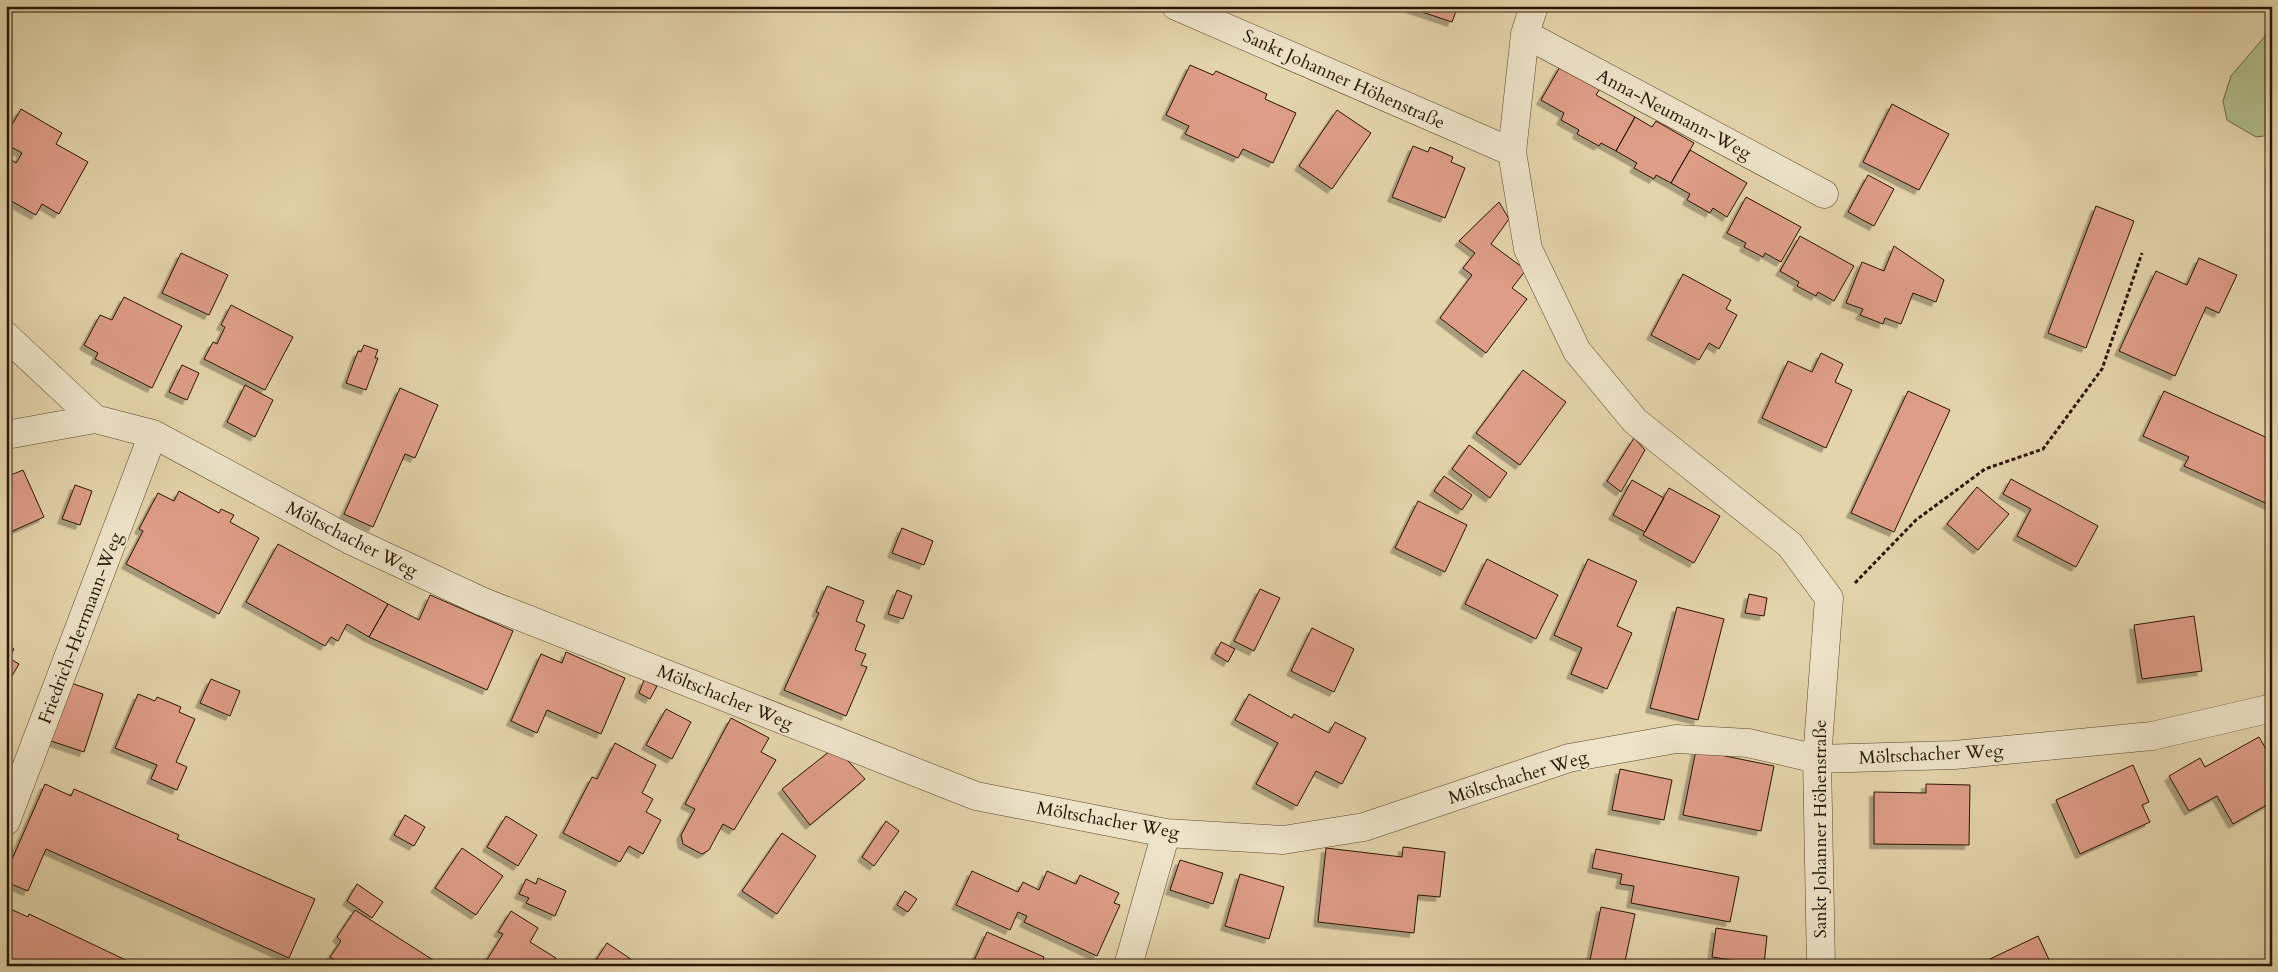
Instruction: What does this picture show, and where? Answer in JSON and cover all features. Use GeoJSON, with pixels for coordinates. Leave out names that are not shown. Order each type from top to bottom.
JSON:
{"type":"FeatureCollection","features":[{"type":"Feature","properties":{"kind":"street","name":"Sankt Johanner Höhenstraße"},"geometry":{"type":"LineString","coordinates":[[1176,6],[1512,152]]}},
{"type":"Feature","properties":{"kind":"street"},"geometry":{"type":"LineString","coordinates":[[1534,6],[1525,34],[1512,152],[1528,249],[1577,350],[1635,421],[1790,545],[1829,598]]}},
{"type":"Feature","properties":{"kind":"street","name":"Anna-Neumann-Weg"},"geometry":{"type":"LineString","coordinates":[[1525,34],[1824,194]]}},
{"type":"Feature","properties":{"kind":"street"},"geometry":{"type":"LineString","coordinates":[[6,336],[95,419]]}},
{"type":"Feature","properties":{"kind":"street","name":"Möltschacher Weg"},"geometry":{"type":"LineString","coordinates":[[6,434],[95,419],[153,434],[350,540],[480,601],[976,796],[1166,833],[1283,840],[1364,827],[1569,758],[1676,739],[1748,743],[1817,759],[1954,755],[2152,736],[2272,708]]}},
{"type":"Feature","properties":{"kind":"street","name":"Friedrich-Herrmann-Weg"},"geometry":{"type":"LineString","coordinates":[[6,821],[153,434]]}},
{"type":"Feature","properties":{"kind":"street","name":"Sankt Johanner Höhenstraße"},"geometry":{"type":"LineString","coordinates":[[1821,966],[1817,759],[1829,598]]}},
{"type":"Feature","properties":{"kind":"street"},"geometry":{"type":"LineString","coordinates":[[1128,966],[1166,833]]}},
{"type":"Feature","properties":{"kind":"path"},"geometry":{"type":"LineString","coordinates":[[1829,598],[1860,581],[1916,520],[1985,469],[2043,448],[2102,370],[2142,252]]}},
{"type":"Feature","properties":{"kind":"green space"},"geometry":{"type":"Polygon","coordinates":[[[2272,28],[2272,135],[2256,137],[2227,120],[2223,101],[2231,76],[2272,28]]]}},
{"type":"Feature","properties":{"kind":"building"},"geometry":{"type":"Polygon","coordinates":[[[1404,6],[1458,6],[1452,22],[1404,6]]]}},
{"type":"Feature","properties":{"kind":"building"},"geometry":{"type":"Polygon","coordinates":[[[1190,65],[1213,75],[1216,71],[1267,94],[1265,99],[1296,113],[1273,163],[1243,149],[1238,158],[1185,134],[1189,126],[1166,115],[1190,65]]]}},
{"type":"Feature","properties":{"kind":"building"},"geometry":{"type":"Polygon","coordinates":[[[1561,65],[1601,87],[1596,95],[1635,117],[1616,151],[1601,143],[1599,146],[1577,134],[1579,130],[1561,120],[1564,113],[1541,100],[1561,65]]]}},
{"type":"Feature","properties":{"kind":"building"},"geometry":{"type":"Polygon","coordinates":[[[1892,104],[1949,134],[1919,190],[1863,162],[1892,104]]]}},
{"type":"Feature","properties":{"kind":"building"},"geometry":{"type":"Polygon","coordinates":[[[21,109],[62,133],[56,144],[88,162],[59,214],[42,204],[36,215],[6,198],[6,166],[10,159],[16,163],[22,153],[6,144],[6,135],[21,109]]]}},
{"type":"Feature","properties":{"kind":"building"},"geometry":{"type":"Polygon","coordinates":[[[1337,110],[1371,133],[1332,189],[1299,166],[1337,110]]]}},
{"type":"Feature","properties":{"kind":"building"},"geometry":{"type":"Polygon","coordinates":[[[1635,117],[1652,127],[1656,121],[1694,143],[1671,183],[1656,175],[1654,179],[1634,168],[1637,163],[1616,151],[1635,117]]]}},
{"type":"Feature","properties":{"kind":"building"},"geometry":{"type":"Polygon","coordinates":[[[1413,146],[1428,152],[1430,147],[1453,157],[1451,162],[1465,168],[1445,218],[1392,197],[1413,146]]]}},
{"type":"Feature","properties":{"kind":"building"},"geometry":{"type":"Polygon","coordinates":[[[1690,150],[1747,183],[1727,217],[1713,208],[1710,213],[1687,200],[1690,194],[1671,183],[1690,150]]]}},
{"type":"Feature","properties":{"kind":"building"},"geometry":{"type":"Polygon","coordinates":[[[1868,175],[1894,189],[1874,226],[1848,212],[1868,175]]]}},
{"type":"Feature","properties":{"kind":"building"},"geometry":{"type":"Polygon","coordinates":[[[1746,197],[1801,227],[1781,262],[1765,253],[1763,257],[1744,247],[1746,243],[1727,233],[1746,197]]]}},
{"type":"Feature","properties":{"kind":"building"},"geometry":{"type":"Polygon","coordinates":[[[1499,202],[1509,219],[1491,244],[1526,270],[1512,288],[1527,299],[1486,353],[1440,318],[1472,275],[1463,268],[1475,253],[1459,241],[1499,202]]]}},
{"type":"Feature","properties":{"kind":"building"},"geometry":{"type":"Polygon","coordinates":[[[2096,206],[2134,221],[2086,348],[2048,333],[2096,206]]]}},
{"type":"Feature","properties":{"kind":"building"},"geometry":{"type":"Polygon","coordinates":[[[1800,236],[1854,266],[1834,301],[1818,292],[1816,296],[1797,286],[1799,282],[1780,271],[1800,236]]]}},
{"type":"Feature","properties":{"kind":"building"},"geometry":{"type":"Polygon","coordinates":[[[1894,246],[1944,280],[1936,302],[1913,293],[1901,324],[1885,318],[1883,324],[1860,315],[1863,309],[1846,303],[1862,262],[1884,271],[1894,246]]]}},
{"type":"Feature","properties":{"kind":"building"},"geometry":{"type":"Polygon","coordinates":[[[181,253],[228,275],[209,315],[162,293],[181,253]]]}},
{"type":"Feature","properties":{"kind":"building"},"geometry":{"type":"Polygon","coordinates":[[[2199,258],[2237,275],[2219,313],[2206,307],[2175,376],[2119,351],[2156,271],[2187,285],[2199,258]]]}},
{"type":"Feature","properties":{"kind":"building"},"geometry":{"type":"Polygon","coordinates":[[[1683,274],[1731,300],[1726,309],[1737,315],[1719,349],[1709,343],[1699,360],[1651,335],[1683,274]]]}},
{"type":"Feature","properties":{"kind":"building"},"geometry":{"type":"Polygon","coordinates":[[[124,297],[182,326],[152,388],[95,359],[98,353],[84,345],[100,315],[112,320],[124,297]]]}},
{"type":"Feature","properties":{"kind":"building"},"geometry":{"type":"Polygon","coordinates":[[[231,305],[293,337],[265,390],[204,359],[213,342],[217,344],[225,327],[221,325],[231,305]]]}},
{"type":"Feature","properties":{"kind":"building"},"geometry":{"type":"Polygon","coordinates":[[[364,345],[378,350],[375,358],[378,358],[366,390],[346,383],[358,351],[361,352],[364,345]]]}},
{"type":"Feature","properties":{"kind":"building"},"geometry":{"type":"Polygon","coordinates":[[[1821,353],[1843,364],[1835,382],[1852,390],[1826,448],[1762,418],[1788,361],[1812,372],[1821,353]]]}},
{"type":"Feature","properties":{"kind":"building"},"geometry":{"type":"Polygon","coordinates":[[[182,365],[199,373],[187,400],[169,392],[182,365]]]}},
{"type":"Feature","properties":{"kind":"building"},"geometry":{"type":"Polygon","coordinates":[[[1523,370],[1566,402],[1520,465],[1476,433],[1523,370]]]}},
{"type":"Feature","properties":{"kind":"building"},"geometry":{"type":"Polygon","coordinates":[[[245,385],[273,400],[255,437],[227,422],[245,385]]]}},
{"type":"Feature","properties":{"kind":"building"},"geometry":{"type":"Polygon","coordinates":[[[400,388],[438,405],[415,458],[405,454],[373,527],[344,514],[400,388]]]}},
{"type":"Feature","properties":{"kind":"building"},"geometry":{"type":"Polygon","coordinates":[[[1908,391],[1950,410],[1894,532],[1851,513],[1908,391]]]}},
{"type":"Feature","properties":{"kind":"building"},"geometry":{"type":"Polygon","coordinates":[[[2164,391],[2272,440],[2272,506],[2184,466],[2189,457],[2143,436],[2164,391]]]}},
{"type":"Feature","properties":{"kind":"building"},"geometry":{"type":"Polygon","coordinates":[[[1634,438],[1645,450],[1621,492],[1607,481],[1634,438]]]}},
{"type":"Feature","properties":{"kind":"building"},"geometry":{"type":"Polygon","coordinates":[[[1469,445],[1507,473],[1490,498],[1452,469],[1469,445]]]}},
{"type":"Feature","properties":{"kind":"building"},"geometry":{"type":"Polygon","coordinates":[[[23,470],[44,517],[6,534],[6,477],[23,470]]]}},
{"type":"Feature","properties":{"kind":"building"},"geometry":{"type":"Polygon","coordinates":[[[1444,476],[1472,495],[1462,510],[1434,491],[1444,476]]]}},
{"type":"Feature","properties":{"kind":"building"},"geometry":{"type":"Polygon","coordinates":[[[2011,479],[2098,526],[2076,567],[2017,536],[2031,509],[2003,494],[2011,479]]]}},
{"type":"Feature","properties":{"kind":"building"},"geometry":{"type":"Polygon","coordinates":[[[1632,480],[1664,498],[1645,532],[1613,515],[1632,480]]]}},
{"type":"Feature","properties":{"kind":"building"},"geometry":{"type":"Polygon","coordinates":[[[75,485],[92,491],[80,525],[62,519],[75,485]]]}},
{"type":"Feature","properties":{"kind":"building"},"geometry":{"type":"Polygon","coordinates":[[[1977,487],[2009,514],[1978,550],[1947,524],[1977,487]]]}},
{"type":"Feature","properties":{"kind":"building"},"geometry":{"type":"Polygon","coordinates":[[[1669,488],[1720,516],[1694,563],[1643,535],[1669,488]]]}},
{"type":"Feature","properties":{"kind":"building"},"geometry":{"type":"Polygon","coordinates":[[[179,491],[219,513],[221,509],[234,515],[230,522],[259,538],[219,614],[126,564],[143,531],[139,529],[158,493],[174,501],[179,491]]]}},
{"type":"Feature","properties":{"kind":"building"},"geometry":{"type":"Polygon","coordinates":[[[1418,501],[1467,525],[1445,572],[1395,548],[1418,501]]]}},
{"type":"Feature","properties":{"kind":"building"},"geometry":{"type":"Polygon","coordinates":[[[902,528],[933,541],[924,565],[892,553],[902,528]]]}},
{"type":"Feature","properties":{"kind":"building"},"geometry":{"type":"Polygon","coordinates":[[[278,544],[388,604],[369,637],[347,624],[338,641],[331,637],[325,646],[246,602],[278,544]]]}},
{"type":"Feature","properties":{"kind":"building"},"geometry":{"type":"Polygon","coordinates":[[[1487,559],[1558,595],[1536,639],[1465,604],[1487,559]]]}},
{"type":"Feature","properties":{"kind":"building"},"geometry":{"type":"Polygon","coordinates":[[[1588,559],[1637,581],[1617,626],[1632,633],[1607,689],[1571,674],[1582,648],[1554,635],[1588,559]]]}},
{"type":"Feature","properties":{"kind":"building"},"geometry":{"type":"Polygon","coordinates":[[[827,586],[864,601],[856,621],[865,625],[855,650],[866,654],[861,665],[867,667],[846,716],[784,690],[819,613],[816,612],[827,586]]]}},
{"type":"Feature","properties":{"kind":"building"},"geometry":{"type":"Polygon","coordinates":[[[1260,589],[1280,598],[1254,651],[1234,641],[1260,589]]]}},
{"type":"Feature","properties":{"kind":"building"},"geometry":{"type":"Polygon","coordinates":[[[897,590],[912,596],[903,619],[888,614],[897,590]]]}},
{"type":"Feature","properties":{"kind":"building"},"geometry":{"type":"Polygon","coordinates":[[[1749,594],[1767,598],[1764,616],[1745,613],[1749,594]]]}},
{"type":"Feature","properties":{"kind":"building"},"geometry":{"type":"Polygon","coordinates":[[[430,595],[513,631],[487,690],[369,637],[388,604],[419,620],[430,595]]]}},
{"type":"Feature","properties":{"kind":"building"},"geometry":{"type":"Polygon","coordinates":[[[1677,607],[1724,619],[1698,720],[1650,708],[1677,607]]]}},
{"type":"Feature","properties":{"kind":"building"},"geometry":{"type":"Polygon","coordinates":[[[2194,616],[2202,671],[2142,679],[2134,625],[2194,616]]]}},
{"type":"Feature","properties":{"kind":"building"},"geometry":{"type":"Polygon","coordinates":[[[1312,628],[1354,649],[1334,692],[1291,671],[1312,628]]]}},
{"type":"Feature","properties":{"kind":"building"},"geometry":{"type":"Polygon","coordinates":[[[1221,642],[1235,649],[1228,662],[1215,654],[1221,642]]]}},
{"type":"Feature","properties":{"kind":"building"},"geometry":{"type":"Polygon","coordinates":[[[6,644],[14,649],[9,658],[19,664],[6,686],[6,644]]]}},
{"type":"Feature","properties":{"kind":"building"},"geometry":{"type":"Polygon","coordinates":[[[566,652],[625,678],[601,734],[547,710],[537,733],[511,721],[541,654],[562,663],[566,652]]]}},
{"type":"Feature","properties":{"kind":"building"},"geometry":{"type":"Polygon","coordinates":[[[211,679],[240,691],[230,716],[200,703],[211,679]]]}},
{"type":"Feature","properties":{"kind":"building"},"geometry":{"type":"Polygon","coordinates":[[[644,680],[657,686],[650,699],[639,693],[644,680]]]}},
{"type":"Feature","properties":{"kind":"building"},"geometry":{"type":"Polygon","coordinates":[[[68,682],[103,694],[84,752],[48,740],[68,682]]]}},
{"type":"Feature","properties":{"kind":"building"},"geometry":{"type":"Polygon","coordinates":[[[138,694],[155,701],[157,697],[181,707],[179,712],[195,719],[176,762],[187,767],[177,790],[151,779],[157,765],[115,748],[138,694]]]}},
{"type":"Feature","properties":{"kind":"building"},"geometry":{"type":"Polygon","coordinates":[[[1249,694],[1292,718],[1294,714],[1329,733],[1335,722],[1366,738],[1342,784],[1316,771],[1297,806],[1256,784],[1278,743],[1235,720],[1249,694]]]}},
{"type":"Feature","properties":{"kind":"building"},"geometry":{"type":"Polygon","coordinates":[[[666,709],[691,722],[672,759],[646,745],[666,709]]]}},
{"type":"Feature","properties":{"kind":"building"},"geometry":{"type":"Polygon","coordinates":[[[731,718],[769,738],[761,752],[776,760],[734,830],[723,824],[709,850],[702,854],[683,844],[681,835],[695,809],[685,804],[731,718]]]}},
{"type":"Feature","properties":{"kind":"building"},"geometry":{"type":"Polygon","coordinates":[[[2259,737],[2272,759],[2272,802],[2233,824],[2217,796],[2189,811],[2169,776],[2200,758],[2205,767],[2259,737]]]}},
{"type":"Feature","properties":{"kind":"building"},"geometry":{"type":"Polygon","coordinates":[[[615,743],[656,765],[642,793],[653,799],[646,812],[661,820],[643,854],[629,846],[620,862],[563,833],[592,777],[597,779],[615,743]]]}},
{"type":"Feature","properties":{"kind":"building"},"geometry":{"type":"Polygon","coordinates":[[[835,747],[865,779],[810,825],[782,789],[835,747]]]}},
{"type":"Feature","properties":{"kind":"building"},"geometry":{"type":"Polygon","coordinates":[[[1696,750],[1774,766],[1761,831],[1683,815],[1696,750]]]}},
{"type":"Feature","properties":{"kind":"building"},"geometry":{"type":"Polygon","coordinates":[[[2133,765],[2149,802],[2142,805],[2150,822],[2080,854],[2056,800],[2133,765]]]}},
{"type":"Feature","properties":{"kind":"building"},"geometry":{"type":"Polygon","coordinates":[[[1620,769],[1672,780],[1664,820],[1612,810],[1620,769]]]}},
{"type":"Feature","properties":{"kind":"building"},"geometry":{"type":"Polygon","coordinates":[[[45,784],[71,796],[74,789],[179,835],[177,839],[315,899],[289,958],[46,849],[28,891],[6,882],[6,873],[45,784]]]}},
{"type":"Feature","properties":{"kind":"building"},"geometry":{"type":"Polygon","coordinates":[[[1926,784],[1970,785],[1969,845],[1874,844],[1874,792],[1926,793],[1926,784]]]}},
{"type":"Feature","properties":{"kind":"building"},"geometry":{"type":"Polygon","coordinates":[[[405,815],[425,827],[414,846],[394,835],[405,815]]]}},
{"type":"Feature","properties":{"kind":"building"},"geometry":{"type":"Polygon","coordinates":[[[506,816],[537,835],[518,866],[487,847],[506,816]]]}},
{"type":"Feature","properties":{"kind":"building"},"geometry":{"type":"Polygon","coordinates":[[[886,821],[899,831],[874,866],[862,857],[886,821]]]}},
{"type":"Feature","properties":{"kind":"building"},"geometry":{"type":"Polygon","coordinates":[[[782,833],[816,856],[777,914],[742,891],[782,833]]]}},
{"type":"Feature","properties":{"kind":"building"},"geometry":{"type":"Polygon","coordinates":[[[1403,847],[1445,852],[1440,897],[1418,895],[1414,933],[1318,922],[1326,848],[1402,857],[1403,847]]]}},
{"type":"Feature","properties":{"kind":"building"},"geometry":{"type":"Polygon","coordinates":[[[462,848],[503,876],[476,915],[435,888],[462,848]]]}},
{"type":"Feature","properties":{"kind":"building"},"geometry":{"type":"Polygon","coordinates":[[[1596,849],[1739,877],[1730,922],[1631,903],[1634,886],[1620,884],[1622,874],[1592,868],[1596,849]]]}},
{"type":"Feature","properties":{"kind":"building"},"geometry":{"type":"Polygon","coordinates":[[[1180,860],[1223,873],[1213,904],[1170,890],[1180,860]]]}},
{"type":"Feature","properties":{"kind":"building"},"geometry":{"type":"Polygon","coordinates":[[[972,871],[1018,892],[1023,882],[1039,890],[1047,871],[1076,884],[1080,875],[1119,893],[1114,903],[1120,905],[1097,956],[1024,922],[1027,916],[1018,912],[1010,930],[956,905],[972,871]]]}},
{"type":"Feature","properties":{"kind":"building"},"geometry":{"type":"Polygon","coordinates":[[[1240,874],[1284,887],[1269,939],[1225,926],[1240,874]]]}},
{"type":"Feature","properties":{"kind":"building"},"geometry":{"type":"Polygon","coordinates":[[[538,878],[566,891],[555,916],[526,903],[529,898],[519,894],[526,879],[536,884],[538,878]]]}},
{"type":"Feature","properties":{"kind":"building"},"geometry":{"type":"Polygon","coordinates":[[[357,884],[383,902],[372,918],[347,901],[357,884]]]}},
{"type":"Feature","properties":{"kind":"building"},"geometry":{"type":"Polygon","coordinates":[[[905,891],[917,899],[908,912],[897,905],[905,891]]]}},
{"type":"Feature","properties":{"kind":"building"},"geometry":{"type":"Polygon","coordinates":[[[6,907],[28,917],[29,914],[132,963],[131,966],[6,966],[6,907]]]}},
{"type":"Feature","properties":{"kind":"building"},"geometry":{"type":"Polygon","coordinates":[[[1601,907],[1635,914],[1624,966],[1590,960],[1601,907]]]}},
{"type":"Feature","properties":{"kind":"building"},"geometry":{"type":"Polygon","coordinates":[[[355,910],[433,960],[429,966],[343,966],[330,957],[341,941],[337,937],[355,910]]]}},
{"type":"Feature","properties":{"kind":"building"},"geometry":{"type":"Polygon","coordinates":[[[511,911],[538,928],[530,942],[556,958],[551,966],[483,966],[503,934],[498,932],[511,911]]]}},
{"type":"Feature","properties":{"kind":"building"},"geometry":{"type":"Polygon","coordinates":[[[1716,928],[1767,936],[1764,965],[1712,957],[1716,928]]]}},
{"type":"Feature","properties":{"kind":"building"},"geometry":{"type":"Polygon","coordinates":[[[987,932],[1044,957],[1041,966],[963,966],[965,962],[972,965],[987,932]]]}},
{"type":"Feature","properties":{"kind":"building"},"geometry":{"type":"Polygon","coordinates":[[[2038,936],[2052,966],[1993,966],[1990,959],[2038,936]]]}},
{"type":"Feature","properties":{"kind":"building"},"geometry":{"type":"Polygon","coordinates":[[[607,943],[641,966],[592,966],[607,943]]]}}]}
